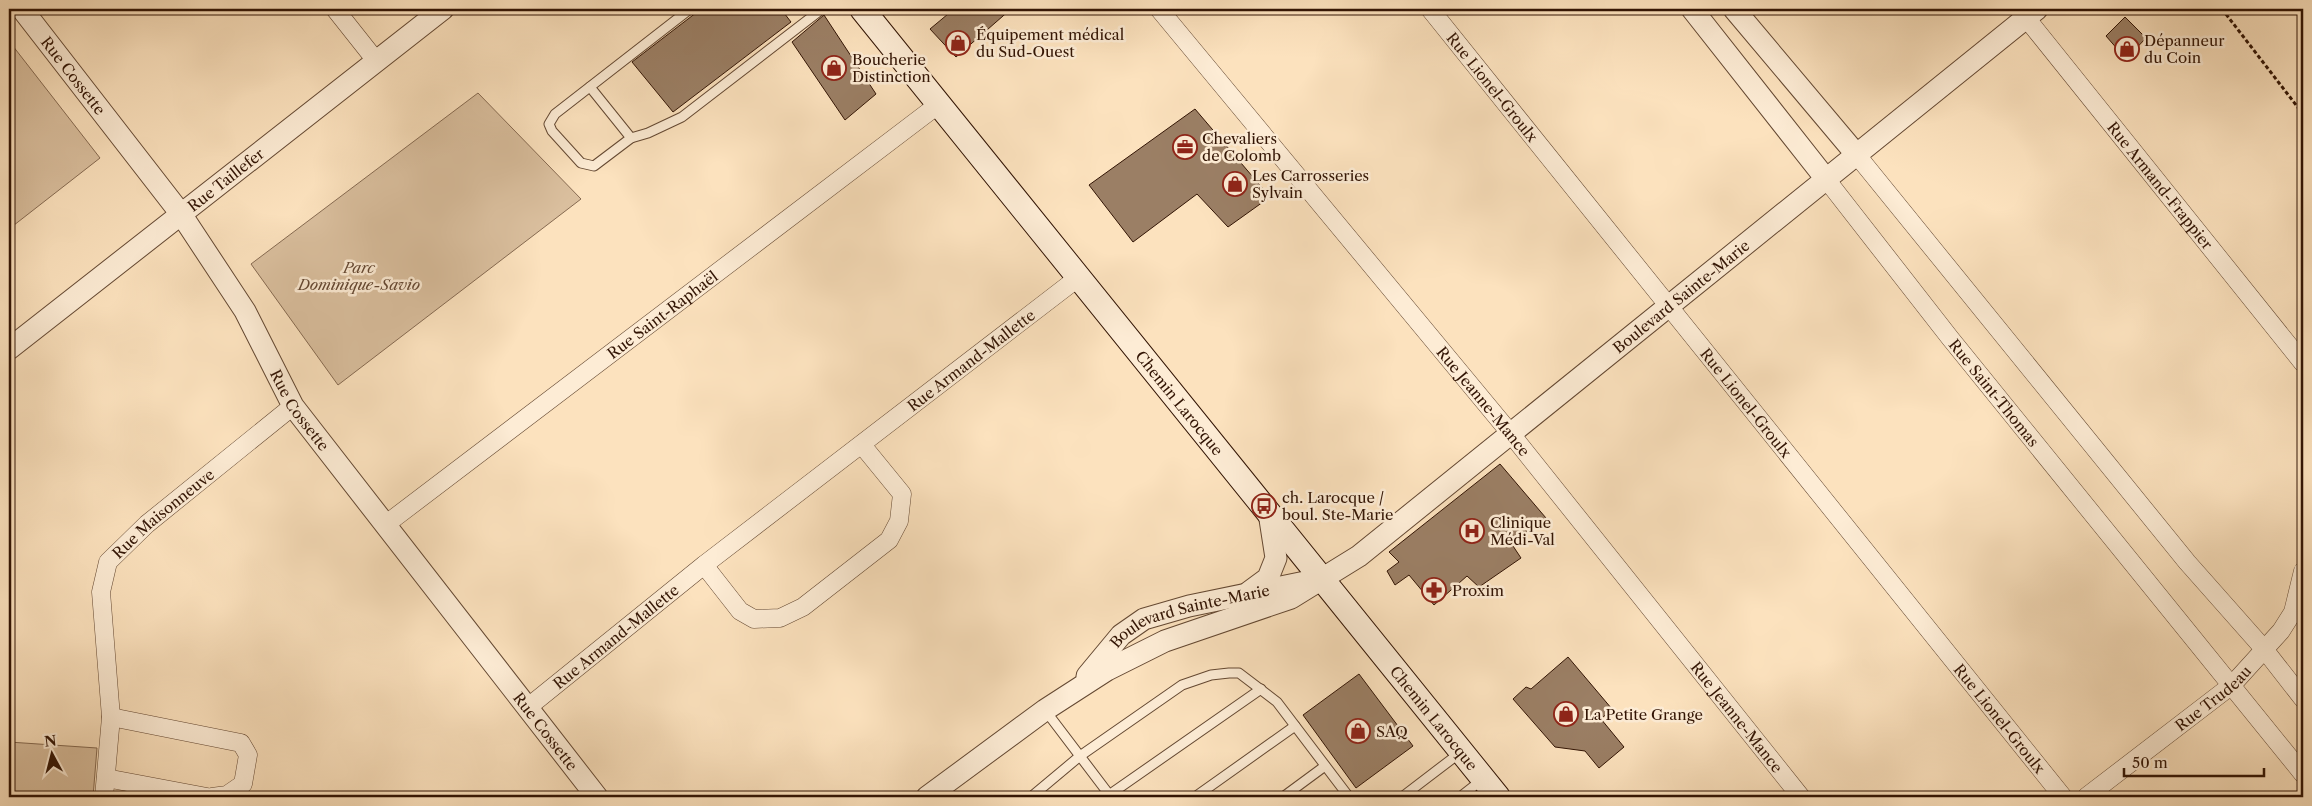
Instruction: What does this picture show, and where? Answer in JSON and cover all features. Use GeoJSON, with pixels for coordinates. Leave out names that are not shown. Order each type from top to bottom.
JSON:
{"type":"FeatureCollection","features":[{"type":"Feature","properties":{"kind":"main road","name":"Chemin Larocque"},"geometry":{"type":"LineString","coordinates":[[862,9],[1498,797]]}},
{"type":"Feature","properties":{"kind":"street","name":"Rue Cossette"},"geometry":{"type":"LineString","coordinates":[[22,9],[181,214],[245,311],[293,406],[597,797]]}},
{"type":"Feature","properties":{"kind":"street"},"geometry":{"type":"LineString","coordinates":[[335,9],[377,62]]}},
{"type":"Feature","properties":{"kind":"street","name":"Rue Taillefer"},"geometry":{"type":"LineString","coordinates":[[9,349],[443,9]]}},
{"type":"Feature","properties":{"kind":"street","name":"Rue Jeanne-Mance"},"geometry":{"type":"LineString","coordinates":[[1159,9],[1511,434],[1801,797]]}},
{"type":"Feature","properties":{"kind":"street","name":"Rue Lionel-Groulx"},"geometry":{"type":"LineString","coordinates":[[1430,9],[2063,797]]}},
{"type":"Feature","properties":{"kind":"street","name":"Rue Saint-Thomas"},"geometry":{"type":"LineString","coordinates":[[1692,9],[1950,338],[2303,774]]}},
{"type":"Feature","properties":{"kind":"street"},"geometry":{"type":"LineString","coordinates":[[1734,9],[1856,154],[2188,562],[2264,649],[2303,699]]}},
{"type":"Feature","properties":{"kind":"street","name":"Boulevard Sainte-Marie"},"geometry":{"type":"LineString","coordinates":[[927,797],[1077,688],[1137,654],[1158,644],[1291,598],[1359,556],[1826,179],[2027,12]]}},
{"type":"Feature","properties":{"kind":"street","name":"Rue Armand-Frappier"},"geometry":{"type":"LineString","coordinates":[[2027,12],[2303,363]]}},
{"type":"Feature","properties":{"kind":"street","name":"Rue Saint-Raphaël"},"geometry":{"type":"LineString","coordinates":[[385,525],[939,104]]}},
{"type":"Feature","properties":{"kind":"street","name":"Rue Armand-Mallette"},"geometry":{"type":"LineString","coordinates":[[527,708],[704,565],[1079,277]]}},
{"type":"Feature","properties":{"kind":"street","name":"Rue Maisonneuve"},"geometry":{"type":"LineString","coordinates":[[104,797],[111,717],[102,592],[108,562],[147,524],[293,406]]}},
{"type":"Feature","properties":{"kind":"street"},"geometry":{"type":"LineString","coordinates":[[704,565],[740,610],[754,619],[780,618],[802,607],[888,540],[899,521],[902,494],[862,445]]}},
{"type":"Feature","properties":{"kind":"street"},"geometry":{"type":"LineString","coordinates":[[1245,594],[1268,578],[1276,558],[1270,514]]}},
{"type":"Feature","properties":{"kind":"street","name":"Rue Trudeau"},"geometry":{"type":"LineString","coordinates":[[2086,797],[2232,685],[2281,631],[2293,612],[2303,571]]}},
{"type":"Feature","properties":{"kind":"street","name":"Boulevard Sainte-Marie"},"geometry":{"type":"LineString","coordinates":[[1077,688],[1121,634],[1144,619],[1189,606],[1292,583],[1323,579]]}},
{"type":"Feature","properties":{"kind":"street"},"geometry":{"type":"LineString","coordinates":[[111,717],[241,743],[248,755],[243,784],[227,794],[212,797]]}},
{"type":"Feature","properties":{"kind":"street"},"geometry":{"type":"LineString","coordinates":[[106,778],[207,797]]}},
{"type":"Feature","properties":{"kind":"lane"},"geometry":{"type":"LineString","coordinates":[[690,9],[555,114],[549,124],[552,132],[581,163],[594,166],[631,138],[648,133],[682,117],[821,9]]}},
{"type":"Feature","properties":{"kind":"lane"},"geometry":{"type":"LineString","coordinates":[[590,87],[631,138]]}},
{"type":"Feature","properties":{"kind":"lane"},"geometry":{"type":"LineString","coordinates":[[1031,797],[1080,756],[1182,685],[1211,675],[1234,673],[1239,674],[1277,702],[1349,797]]}},
{"type":"Feature","properties":{"kind":"lane"},"geometry":{"type":"LineString","coordinates":[[1045,710],[1110,796],[1261,689]]}},
{"type":"Feature","properties":{"kind":"lane"},"geometry":{"type":"LineString","coordinates":[[1195,797],[1295,726]]}},
{"type":"Feature","properties":{"kind":"lane"},"geometry":{"type":"LineString","coordinates":[[1402,797],[1462,752]]}},
{"type":"Feature","properties":{"kind":"lane"},"geometry":{"type":"LineString","coordinates":[[1283,797],[1325,766]]}},
{"type":"Feature","properties":{"kind":"lane"},"geometry":{"type":"LineString","coordinates":[[1460,797],[1484,779]]}},
{"type":"Feature","properties":{"kind":"path"},"geometry":{"type":"LineString","coordinates":[[2222,9],[2303,114]]}},
{"type":"Feature","properties":{"kind":"green space"},"geometry":{"type":"Polygon","coordinates":[[[9,41],[100,158],[9,229],[9,41]]]}},
{"type":"Feature","properties":{"kind":"green space","name":"Parc Dominique-Savio"},"geometry":{"type":"Polygon","coordinates":[[[478,93],[581,199],[338,385],[251,264],[478,93]]]}},
{"type":"Feature","properties":{"kind":"green space"},"geometry":{"type":"Polygon","coordinates":[[[9,742],[97,748],[93,797],[9,797],[9,742]]]}},
{"type":"Feature","properties":{"kind":"building"},"geometry":{"type":"Polygon","coordinates":[[[701,9],[781,9],[791,22],[673,112],[632,62],[701,9]]]}},
{"type":"Feature","properties":{"kind":"building","name":"Équipement médical du Sud-Ouest"},"geometry":{"type":"Polygon","coordinates":[[[954,9],[1011,9],[956,57],[930,29],[954,9]]]}},
{"type":"Feature","properties":{"kind":"building","name":"Boucherie Distinction"},"geometry":{"type":"Polygon","coordinates":[[[824,15],[876,94],[845,120],[792,42],[824,15]]]}},
{"type":"Feature","properties":{"kind":"building","name":"Dépanneur du Coin"},"geometry":{"type":"Polygon","coordinates":[[[2125,17],[2146,38],[2126,59],[2106,36],[2125,17]]]}},
{"type":"Feature","properties":{"kind":"building","name":"Chevaliers de Colomb"},"geometry":{"type":"Polygon","coordinates":[[[1195,109],[1270,197],[1228,227],[1197,194],[1133,242],[1089,185],[1195,109]]]}},
{"type":"Feature","properties":{"kind":"building","name":"Clinique Médi-Val"},"geometry":{"type":"Polygon","coordinates":[[[1500,464],[1546,518],[1511,543],[1521,558],[1479,587],[1467,576],[1434,605],[1409,575],[1395,585],[1387,571],[1399,562],[1389,552],[1500,464]]]}},
{"type":"Feature","properties":{"kind":"building","name":"La Petite Grange"},"geometry":{"type":"Polygon","coordinates":[[[1568,657],[1612,709],[1601,719],[1624,747],[1599,768],[1585,751],[1555,747],[1513,699],[1526,687],[1531,689],[1568,657]]]}},
{"type":"Feature","properties":{"kind":"building","name":"SAQ"},"geometry":{"type":"Polygon","coordinates":[[[1359,674],[1413,746],[1356,788],[1303,715],[1359,674]]]}},
{"type":"Feature","properties":{"kind":"place","name":"Équipement médical du Sud-Ouest"},"geometry":{"type":"Point","coordinates":[958,43]}},
{"type":"Feature","properties":{"kind":"place","name":"Dépanneur du Coin"},"geometry":{"type":"Point","coordinates":[2127,49]}},
{"type":"Feature","properties":{"kind":"place","name":"Boucherie Distinction"},"geometry":{"type":"Point","coordinates":[834,68]}},
{"type":"Feature","properties":{"kind":"place","name":"Chevaliers de Colomb"},"geometry":{"type":"Point","coordinates":[1185,147]}},
{"type":"Feature","properties":{"kind":"place","name":"Les Carrosseries Sylvain"},"geometry":{"type":"Point","coordinates":[1235,184]}},
{"type":"Feature","properties":{"kind":"place","name":"ch. Larocque / boul. Ste-Marie"},"geometry":{"type":"Point","coordinates":[1264,506]}},
{"type":"Feature","properties":{"kind":"place","name":"Clinique Médi-Val"},"geometry":{"type":"Point","coordinates":[1472,531]}},
{"type":"Feature","properties":{"kind":"place","name":"Proxim"},"geometry":{"type":"Point","coordinates":[1434,590]}},
{"type":"Feature","properties":{"kind":"place","name":"La Petite Grange"},"geometry":{"type":"Point","coordinates":[1566,714]}},
{"type":"Feature","properties":{"kind":"place","name":"SAQ"},"geometry":{"type":"Point","coordinates":[1358,731]}}]}
